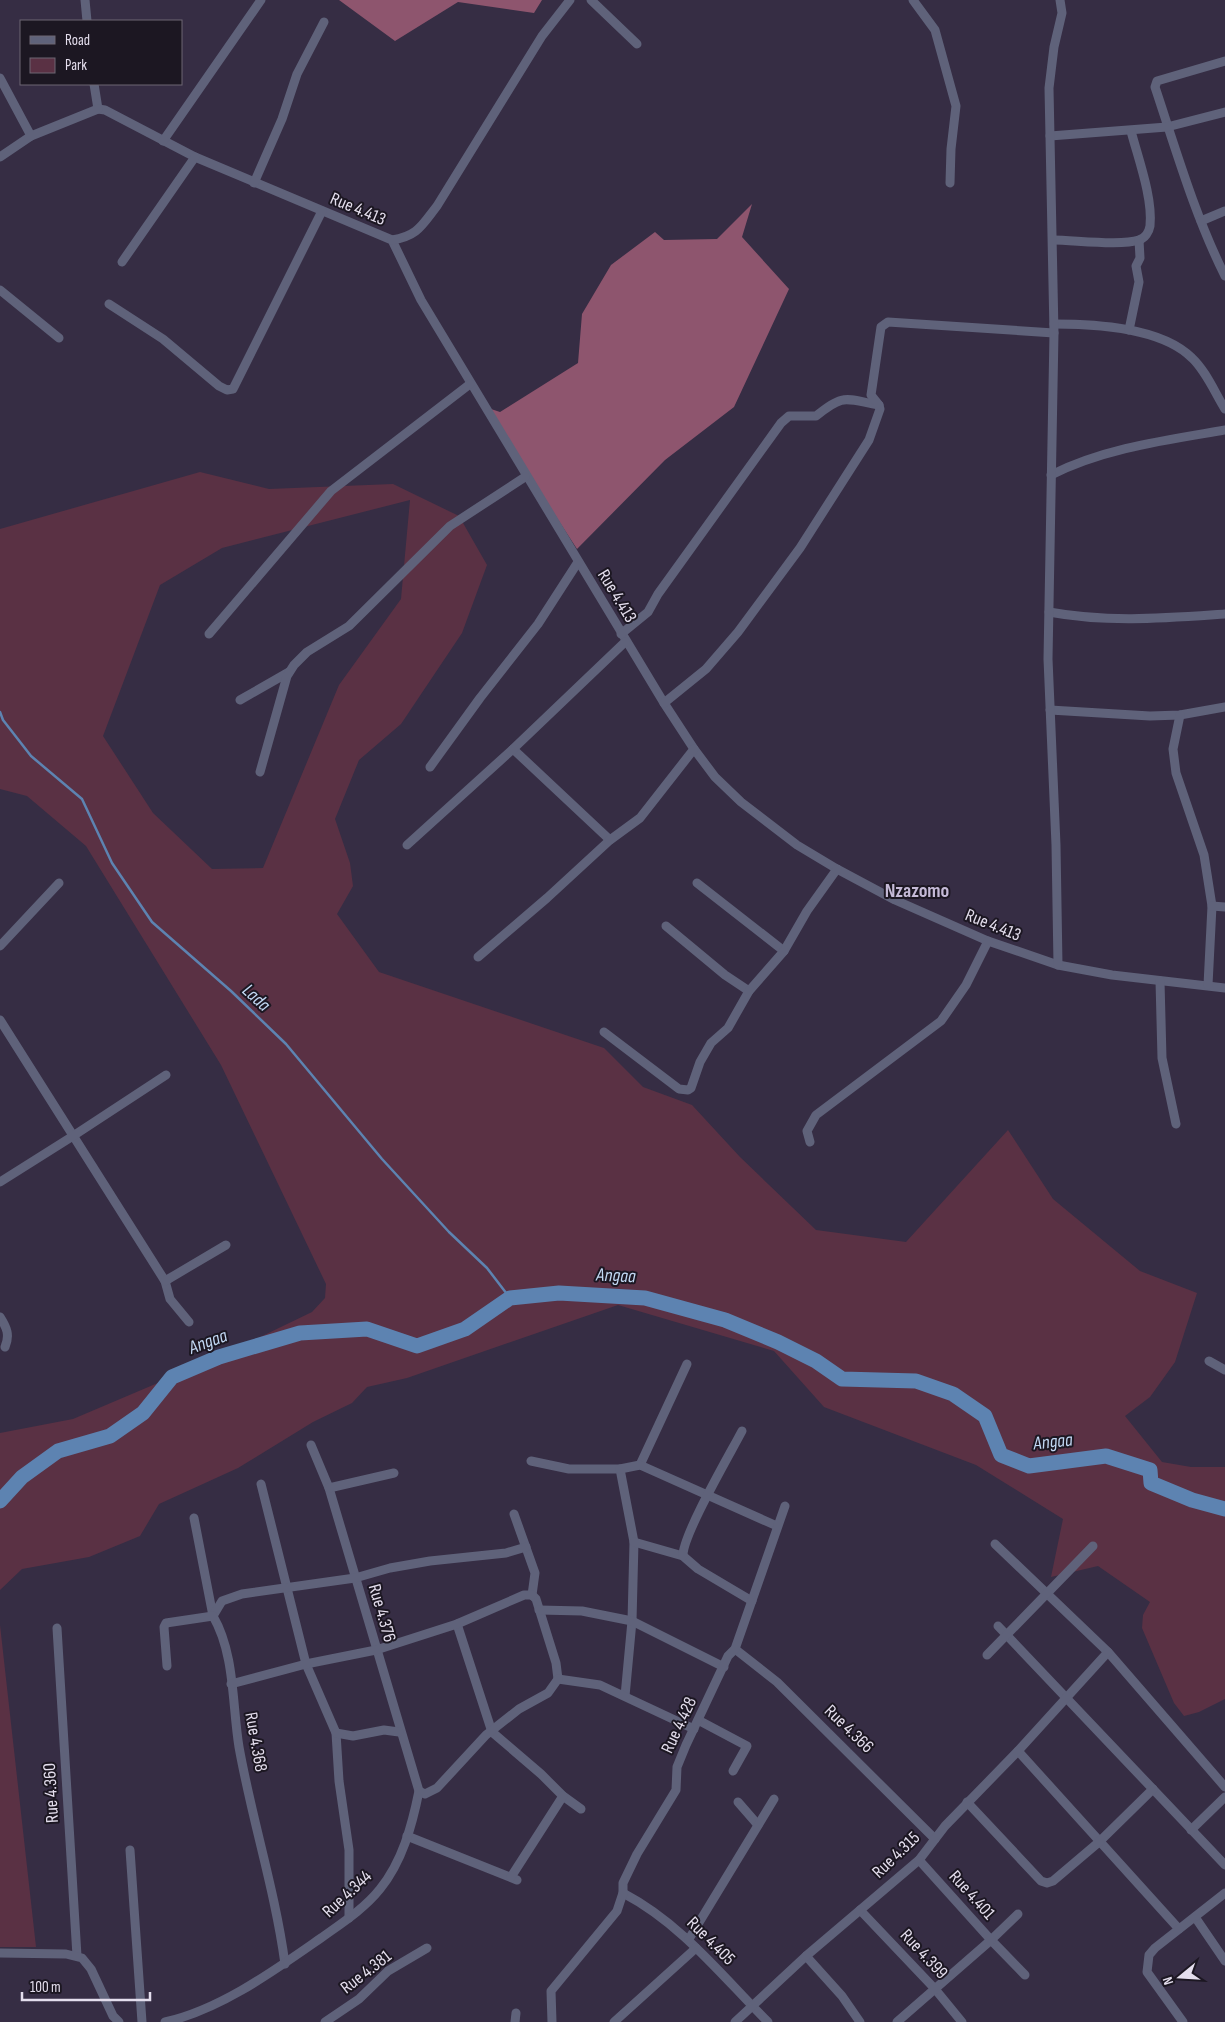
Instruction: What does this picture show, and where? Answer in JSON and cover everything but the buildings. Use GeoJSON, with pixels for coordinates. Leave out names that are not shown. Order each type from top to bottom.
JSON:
{"type":"FeatureCollection","features":[{"type":"Feature","properties":{"kind":"street"},"geometry":{"type":"LineString","coordinates":[[85,0],[87,20]]}},
{"type":"Feature","properties":{"kind":"street"},"geometry":{"type":"LineString","coordinates":[[163,141],[262,0]]}},
{"type":"Feature","properties":{"kind":"street"},"geometry":{"type":"LineString","coordinates":[[392,240],[408,238],[418,231],[437,206],[542,36],[570,0]]}},
{"type":"Feature","properties":{"kind":"street"},"geometry":{"type":"LineString","coordinates":[[592,0],[637,44]]}},
{"type":"Feature","properties":{"kind":"street"},"geometry":{"type":"LineString","coordinates":[[913,0],[935,30],[956,106],[950,150],[950,183]]}},
{"type":"Feature","properties":{"kind":"street"},"geometry":{"type":"LineString","coordinates":[[1058,965],[1056,845],[1050,710],[1049,612],[1054,328],[1049,88],[1054,48],[1062,13],[1060,0]]}},
{"type":"Feature","properties":{"kind":"street"},"geometry":{"type":"LineString","coordinates":[[254,183],[282,119],[297,74],[324,22]]}},
{"type":"Feature","properties":{"kind":"street"},"geometry":{"type":"LineString","coordinates":[[1225,61],[1157,81],[1155,87],[1167,127],[1201,221],[1225,276]]}},
{"type":"Feature","properties":{"kind":"street"},"geometry":{"type":"LineString","coordinates":[[0,78],[32,136]]}},
{"type":"Feature","properties":{"kind":"street"},"geometry":{"type":"LineString","coordinates":[[0,157],[32,136],[98,109],[94,85]]}},
{"type":"Feature","properties":{"kind":"street","name":"Rue 4.413"},"geometry":{"type":"LineString","coordinates":[[98,109],[195,158],[392,240],[420,300],[623,638],[694,749],[715,776],[740,802],[797,845],[837,869],[894,900],[988,941],[1058,965],[1160,981],[1225,988]]}},
{"type":"Feature","properties":{"kind":"street"},"geometry":{"type":"LineString","coordinates":[[1050,136],[1167,127],[1225,112]]}},
{"type":"Feature","properties":{"kind":"street"},"geometry":{"type":"LineString","coordinates":[[1053,240],[1139,240],[1148,234],[1150,226],[1145,187],[1131,131]]}},
{"type":"Feature","properties":{"kind":"street"},"geometry":{"type":"LineString","coordinates":[[122,262],[195,158]]}},
{"type":"Feature","properties":{"kind":"street"},"geometry":{"type":"LineString","coordinates":[[109,304],[162,339],[219,386],[227,390],[233,389],[322,211]]}},
{"type":"Feature","properties":{"kind":"street"},"geometry":{"type":"LineString","coordinates":[[1201,221],[1225,212]]}},
{"type":"Feature","properties":{"kind":"street"},"geometry":{"type":"LineString","coordinates":[[1129,330],[1139,282],[1136,266],[1140,258],[1139,240]]}},
{"type":"Feature","properties":{"kind":"street"},"geometry":{"type":"LineString","coordinates":[[0,290],[58,338]]}},
{"type":"Feature","properties":{"kind":"street"},"geometry":{"type":"LineString","coordinates":[[879,404],[871,395],[881,327],[888,322],[1054,328],[1098,324],[1129,330],[1173,344],[1192,358],[1225,409]]}},
{"type":"Feature","properties":{"kind":"street"},"geometry":{"type":"LineString","coordinates":[[209,634],[331,491],[470,384]]}},
{"type":"Feature","properties":{"kind":"street"},"geometry":{"type":"LineString","coordinates":[[407,845],[513,750],[648,612],[658,594],[781,423],[789,416],[816,416],[834,401],[845,399],[879,404]]}},
{"type":"Feature","properties":{"kind":"street"},"geometry":{"type":"LineString","coordinates":[[664,703],[706,669],[738,632],[800,548],[869,440],[879,404]]}},
{"type":"Feature","properties":{"kind":"street"},"geometry":{"type":"LineString","coordinates":[[1051,475],[1073,464],[1092,459],[1158,442],[1225,430]]}},
{"type":"Feature","properties":{"kind":"street"},"geometry":{"type":"LineString","coordinates":[[240,700],[289,672],[308,652],[349,626],[450,526],[525,477]]}},
{"type":"Feature","properties":{"kind":"street"},"geometry":{"type":"LineString","coordinates":[[430,767],[480,698],[538,624],[578,562]]}},
{"type":"Feature","properties":{"kind":"street"},"geometry":{"type":"LineString","coordinates":[[1049,612],[1095,619],[1154,619],[1225,614]]}},
{"type":"Feature","properties":{"kind":"street"},"geometry":{"type":"LineString","coordinates":[[260,772],[289,672]]}},
{"type":"Feature","properties":{"kind":"street"},"geometry":{"type":"LineString","coordinates":[[1050,710],[1150,716],[1180,715],[1225,707]]}},
{"type":"Feature","properties":{"kind":"street"},"geometry":{"type":"LineString","coordinates":[[1180,715],[1173,749],[1176,773],[1204,855],[1212,906],[1208,985]]}},
{"type":"Feature","properties":{"kind":"street"},"geometry":{"type":"LineString","coordinates":[[478,956],[547,898],[610,840],[640,818],[694,749]]}},
{"type":"Feature","properties":{"kind":"street"},"geometry":{"type":"LineString","coordinates":[[513,750],[610,840]]}},
{"type":"Feature","properties":{"kind":"street"},"geometry":{"type":"LineString","coordinates":[[604,1032],[680,1089],[688,1090],[691,1088],[700,1062],[711,1043],[734,1020],[749,992],[784,951],[807,911],[837,869]]}},
{"type":"Feature","properties":{"kind":"street"},"geometry":{"type":"LineString","coordinates":[[0,946],[59,883]]}},
{"type":"Feature","properties":{"kind":"street"},"geometry":{"type":"LineString","coordinates":[[697,883],[784,951]]}},
{"type":"Feature","properties":{"kind":"street"},"geometry":{"type":"LineString","coordinates":[[1212,906],[1225,907]]}},
{"type":"Feature","properties":{"kind":"street"},"geometry":{"type":"LineString","coordinates":[[666,926],[725,975],[749,992]]}},
{"type":"Feature","properties":{"kind":"street"},"geometry":{"type":"LineString","coordinates":[[810,1142],[807,1131],[816,1115],[941,1021],[966,985],[988,941]]}},
{"type":"Feature","properties":{"kind":"street"},"geometry":{"type":"LineString","coordinates":[[1160,981],[1162,1058],[1176,1124]]}},
{"type":"Feature","properties":{"kind":"street"},"geometry":{"type":"LineString","coordinates":[[0,1020],[165,1281],[170,1299],[189,1322]]}},
{"type":"Feature","properties":{"kind":"street"},"geometry":{"type":"LineString","coordinates":[[0,1182],[166,1075]]}},
{"type":"Feature","properties":{"kind":"street"},"geometry":{"type":"LineString","coordinates":[[165,1281],[226,1245]]}},
{"type":"Feature","properties":{"kind":"street"},"geometry":{"type":"LineString","coordinates":[[0,1317],[7,1327],[8,1338],[5,1347]]}},
{"type":"Feature","properties":{"kind":"street"},"geometry":{"type":"LineString","coordinates":[[1209,1361],[1225,1370]]}},
{"type":"Feature","properties":{"kind":"street"},"geometry":{"type":"LineString","coordinates":[[640,1465],[687,1364]]}},
{"type":"Feature","properties":{"kind":"street"},"geometry":{"type":"LineString","coordinates":[[682,1556],[682,1550],[694,1522],[742,1431]]}},
{"type":"Feature","properties":{"kind":"street","name":"Rue 4.376"},"geometry":{"type":"LineString","coordinates":[[312,1445],[329,1488],[399,1732],[419,1791]]}},
{"type":"Feature","properties":{"kind":"street"},"geometry":{"type":"LineString","coordinates":[[531,1461],[569,1469],[620,1469],[640,1465],[709,1494],[777,1526]]}},
{"type":"Feature","properties":{"kind":"street"},"geometry":{"type":"LineString","coordinates":[[620,1469],[634,1542],[632,1621],[625,1696]]}},
{"type":"Feature","properties":{"kind":"street"},"geometry":{"type":"LineString","coordinates":[[329,1488],[394,1473]]}},
{"type":"Feature","properties":{"kind":"street"},"geometry":{"type":"LineString","coordinates":[[261,1484],[306,1664],[336,1733],[338,1781],[349,1850],[350,1918]]}},
{"type":"Feature","properties":{"kind":"street","name":"Rue 4.428"},"geometry":{"type":"LineString","coordinates":[[552,2022],[551,1991],[617,1911],[623,1893],[623,1883],[637,1854],[676,1790],[677,1768],[724,1666],[735,1649],[785,1506]]}},
{"type":"Feature","properties":{"kind":"street"},"geometry":{"type":"LineString","coordinates":[[419,1791],[426,1794],[437,1788],[486,1735],[519,1708],[548,1693],[558,1679],[556,1663],[532,1594],[535,1573],[514,1514]]}},
{"type":"Feature","properties":{"kind":"street","name":"Rue 4.368"},"geometry":{"type":"LineString","coordinates":[[194,1518],[212,1616],[219,1627],[226,1650],[239,1746],[279,1922],[285,1964]]}},
{"type":"Feature","properties":{"kind":"street"},"geometry":{"type":"LineString","coordinates":[[634,1542],[682,1556],[692,1566],[752,1601]]}},
{"type":"Feature","properties":{"kind":"street"},"geometry":{"type":"LineString","coordinates":[[995,1544],[1108,1652],[1225,1787]]}},
{"type":"Feature","properties":{"kind":"street"},"geometry":{"type":"LineString","coordinates":[[987,1655],[1093,1546]]}},
{"type":"Feature","properties":{"kind":"street"},"geometry":{"type":"LineString","coordinates":[[167,1666],[164,1627],[166,1624],[212,1616],[222,1602],[249,1593],[288,1589],[355,1578],[422,1562],[506,1553],[526,1547]]}},
{"type":"Feature","properties":{"kind":"street"},"geometry":{"type":"LineString","coordinates":[[231,1684],[306,1664],[376,1650],[457,1624],[524,1595],[532,1594]]}},
{"type":"Feature","properties":{"kind":"street"},"geometry":{"type":"LineString","coordinates":[[539,1610],[582,1610],[632,1621],[724,1666]]}},
{"type":"Feature","properties":{"kind":"street"},"geometry":{"type":"LineString","coordinates":[[457,1624],[492,1732],[541,1774],[563,1796],[581,1809]]}},
{"type":"Feature","properties":{"kind":"street"},"geometry":{"type":"LineString","coordinates":[[998,1626],[1225,1865]]}},
{"type":"Feature","properties":{"kind":"street","name":"Rue 4.360"},"geometry":{"type":"LineString","coordinates":[[57,1628],[76,1956]]}},
{"type":"Feature","properties":{"kind":"street","name":"Rue 4.366"},"geometry":{"type":"LineString","coordinates":[[735,1649],[777,1682],[935,1839]]}},
{"type":"Feature","properties":{"kind":"street","name":"Rue 4.315"},"geometry":{"type":"LineString","coordinates":[[735,2022],[806,1956],[919,1860],[967,1802],[1018,1751],[1108,1652]]}},
{"type":"Feature","properties":{"kind":"street"},"geometry":{"type":"LineString","coordinates":[[558,1679],[600,1685],[625,1696],[630,1701],[694,1729]]}},
{"type":"Feature","properties":{"kind":"street"},"geometry":{"type":"LineString","coordinates":[[698,1720],[747,1746],[733,1771]]}},
{"type":"Feature","properties":{"kind":"street"},"geometry":{"type":"LineString","coordinates":[[336,1733],[353,1736],[384,1730],[399,1732]]}},
{"type":"Feature","properties":{"kind":"street"},"geometry":{"type":"LineString","coordinates":[[1018,1751],[1179,1929]]}},
{"type":"Feature","properties":{"kind":"street"},"geometry":{"type":"LineString","coordinates":[[967,1802],[1023,1863],[1041,1881],[1047,1883],[1053,1881],[1099,1842],[1153,1789]]}},
{"type":"Feature","properties":{"kind":"street","name":"Rue 4.344"},"geometry":{"type":"LineString","coordinates":[[165,2022],[208,2008],[285,1964],[350,1918],[380,1889],[398,1861],[408,1836],[419,1791]]}},
{"type":"Feature","properties":{"kind":"street"},"geometry":{"type":"LineString","coordinates":[[408,1836],[514,1879],[563,1796]]}},
{"type":"Feature","properties":{"kind":"street"},"geometry":{"type":"LineString","coordinates":[[1191,1830],[1225,1797]]}},
{"type":"Feature","properties":{"kind":"street"},"geometry":{"type":"LineString","coordinates":[[689,1939],[774,1799]]}},
{"type":"Feature","properties":{"kind":"street"},"geometry":{"type":"LineString","coordinates":[[738,1802],[758,1825]]}},
{"type":"Feature","properties":{"kind":"street"},"geometry":{"type":"LineString","coordinates":[[130,1850],[142,2022]]}},
{"type":"Feature","properties":{"kind":"street","name":"Rue 4.401"},"geometry":{"type":"LineString","coordinates":[[897,2022],[991,1940],[919,1860]]}},
{"type":"Feature","properties":{"kind":"street","name":"Rue 4.405"},"geometry":{"type":"LineString","coordinates":[[623,1893],[652,1909],[689,1939],[768,2022]]}},
{"type":"Feature","properties":{"kind":"street"},"geometry":{"type":"LineString","coordinates":[[1183,2022],[1147,1972],[1146,1964],[1149,1955],[1155,1948],[1225,1893]]}},
{"type":"Feature","properties":{"kind":"street","name":"Rue 4.399"},"geometry":{"type":"LineString","coordinates":[[860,1910],[935,1989],[962,2022]]}},
{"type":"Feature","properties":{"kind":"street"},"geometry":{"type":"LineString","coordinates":[[1018,1914],[991,1940],[1025,1976]]}},
{"type":"Feature","properties":{"kind":"street"},"geometry":{"type":"LineString","coordinates":[[1195,1916],[1225,1961]]}},
{"type":"Feature","properties":{"kind":"street","name":"Rue 4.381"},"geometry":{"type":"LineString","coordinates":[[324,2022],[358,1999],[388,1971],[428,1948]]}},
{"type":"Feature","properties":{"kind":"street"},"geometry":{"type":"LineString","coordinates":[[614,2022],[696,1948]]}},
{"type":"Feature","properties":{"kind":"street"},"geometry":{"type":"LineString","coordinates":[[0,1953],[39,1952],[76,1956],[87,1962],[112,2016],[119,2022]]}},
{"type":"Feature","properties":{"kind":"street"},"geometry":{"type":"LineString","coordinates":[[806,1956],[842,1996],[860,2022]]}},
{"type":"Feature","properties":{"kind":"green space"},"geometry":{"type":"Polygon","coordinates":[[[200,472],[269,489],[393,484],[459,516],[487,565],[462,633],[401,724],[359,760],[335,819],[350,863],[353,886],[337,914],[379,972],[604,1048],[643,1087],[692,1105],[740,1157],[816,1230],[906,1242],[1008,1130],[1053,1199],[1140,1271],[1197,1293],[1175,1362],[1150,1397],[1125,1416],[1162,1462],[1191,1467],[1225,1467],[1225,1699],[1199,1712],[1184,1716],[1174,1703],[1142,1628],[1143,1615],[1150,1602],[1098,1566],[1051,1577],[1063,1519],[976,1465],[824,1407],[774,1351],[618,1305],[407,1378],[367,1387],[352,1403],[313,1422],[238,1468],[159,1504],[140,1536],[89,1557],[22,1569],[0,1590],[0,1433],[73,1419],[219,1357],[312,1312],[325,1298],[326,1284],[221,1065],[86,846],[27,796],[0,789],[0,529],[200,472]],[[410,500],[222,548],[160,585],[103,736],[153,813],[212,869],[263,868],[339,685],[401,599],[410,500]]]}},
{"type":"Feature","properties":{"kind":"green space"},"geometry":{"type":"Polygon","coordinates":[[[0,1625],[36,1947],[0,1947],[0,1625]]]}},
{"type":"Feature","properties":{"kind":"shaded area"},"geometry":{"type":"Polygon","coordinates":[[[339,0],[542,0],[534,13],[458,2],[395,41],[339,0]]]}},
{"type":"Feature","properties":{"kind":"shaded area"},"geometry":{"type":"Polygon","coordinates":[[[752,204],[742,237],[789,289],[734,407],[665,460],[577,549],[485,407],[500,412],[578,363],[582,314],[611,265],[655,232],[664,240],[717,239],[752,204]]]}},
{"type":"Feature","properties":{"kind":"waterway","name":"Lada"},"geometry":{"type":"LineString","coordinates":[[0,712],[3,720],[31,756],[82,799],[112,863],[152,922],[231,991],[286,1044],[382,1159],[449,1232],[487,1268],[510,1298]]}},
{"type":"Feature","properties":{"kind":"waterway","name":"Angaa"},"geometry":{"type":"LineString","coordinates":[[0,1501],[22,1477],[58,1451],[110,1436],[143,1413],[172,1377],[219,1357],[300,1333],[367,1329],[417,1346],[465,1329],[510,1298],[559,1293],[645,1298],[725,1320],[778,1342],[816,1361],[842,1379],[916,1381],[953,1394],[985,1416],[1001,1455],[1029,1466],[1106,1456],[1150,1470],[1151,1483],[1192,1500],[1225,1509]]}},
{"type":"Feature","properties":{"kind":"district","name":"Nzazomo"},"geometry":{"type":"Point","coordinates":[917,891]}}]}
